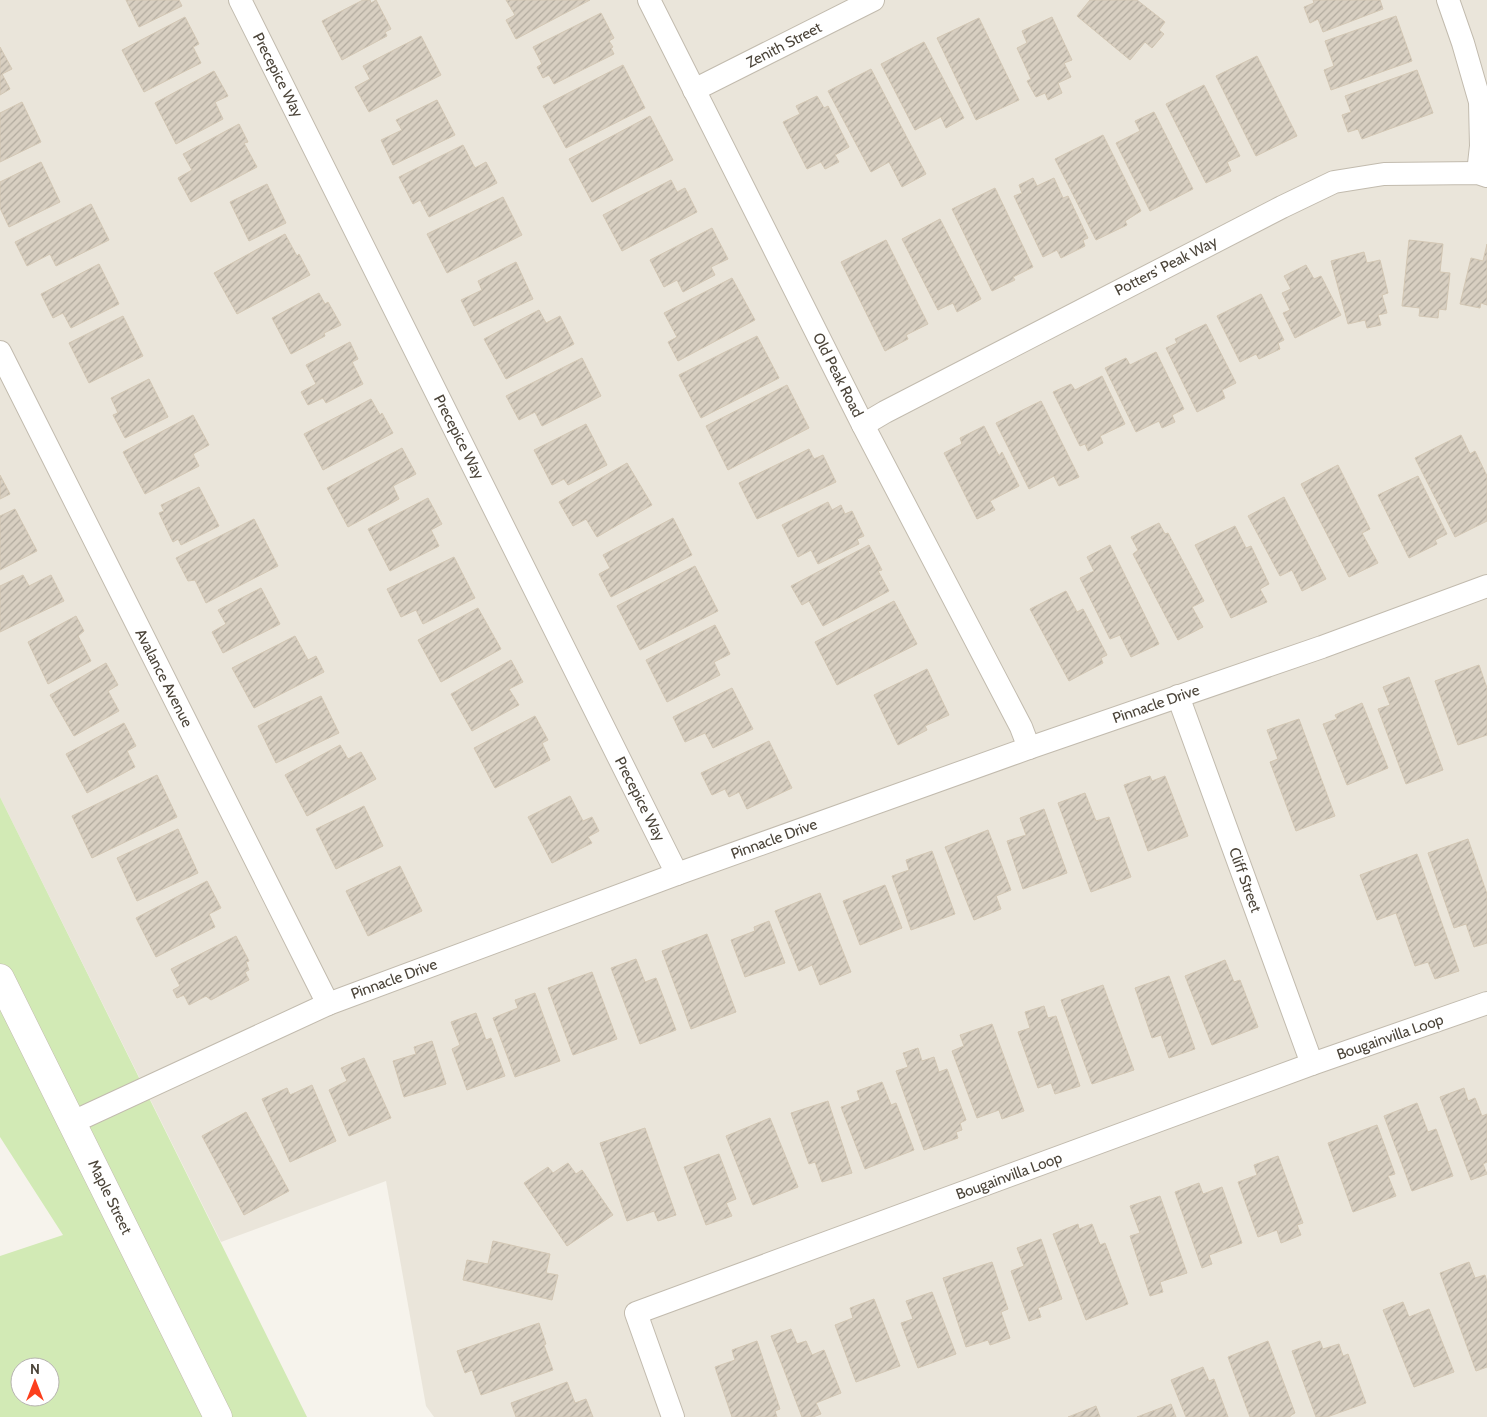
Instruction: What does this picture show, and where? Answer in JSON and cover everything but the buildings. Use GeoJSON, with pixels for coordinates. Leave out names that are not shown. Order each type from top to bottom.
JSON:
{"type":"FeatureCollection","features":[{"type":"Feature","properties":{"kind":"street","name":"Precepice Way"},"geometry":{"type":"LineString","coordinates":[[240,0],[677,874]]}},
{"type":"Feature","properties":{"kind":"street","name":"Old Peak Road"},"geometry":{"type":"LineString","coordinates":[[649,0],[863,425],[1021,727],[1029,748]]}},
{"type":"Feature","properties":{"kind":"street","name":"Zenith Street"},"geometry":{"type":"LineString","coordinates":[[694,90],[873,0]]}},
{"type":"Feature","properties":{"kind":"street"},"geometry":{"type":"LineString","coordinates":[[1448,0],[1480,102],[1483,175]]}},
{"type":"Feature","properties":{"kind":"street","name":"Potters' Peak Way"},"geometry":{"type":"LineString","coordinates":[[863,425],[1179,260],[1334,182],[1384,174],[1483,175]]}},
{"type":"Feature","properties":{"kind":"street","name":"Avalance Avenue"},"geometry":{"type":"LineString","coordinates":[[0,352],[328,1004]]}},
{"type":"Feature","properties":{"kind":"street","name":"Pinnacle Drive"},"geometry":{"type":"LineString","coordinates":[[73,1122],[328,1004],[677,874],[1029,748],[1322,647],[1487,586]]}},
{"type":"Feature","properties":{"kind":"street","name":"Cliff Street"},"geometry":{"type":"LineString","coordinates":[[1178,696],[1312,1064]]}},
{"type":"Feature","properties":{"kind":"street","name":"Maple Street"},"geometry":{"type":"LineString","coordinates":[[0,978],[218,1417]]}},
{"type":"Feature","properties":{"kind":"street","name":"Bougainvilla Loop"},"geometry":{"type":"LineString","coordinates":[[673,1417],[636,1313],[1312,1064],[1487,1003]]}},
{"type":"Feature","properties":{"kind":"shaded area"},"geometry":{"type":"Polygon","coordinates":[[[0,0],[1487,0],[1487,1417],[434,1417],[426,1406],[386,1181],[221,1242],[0,797],[0,0]]]}},
{"type":"Feature","properties":{"kind":"green space"},"geometry":{"type":"Polygon","coordinates":[[[0,797],[307,1417],[0,1417],[0,1256],[63,1235],[0,1137],[0,797]]]}}]}
